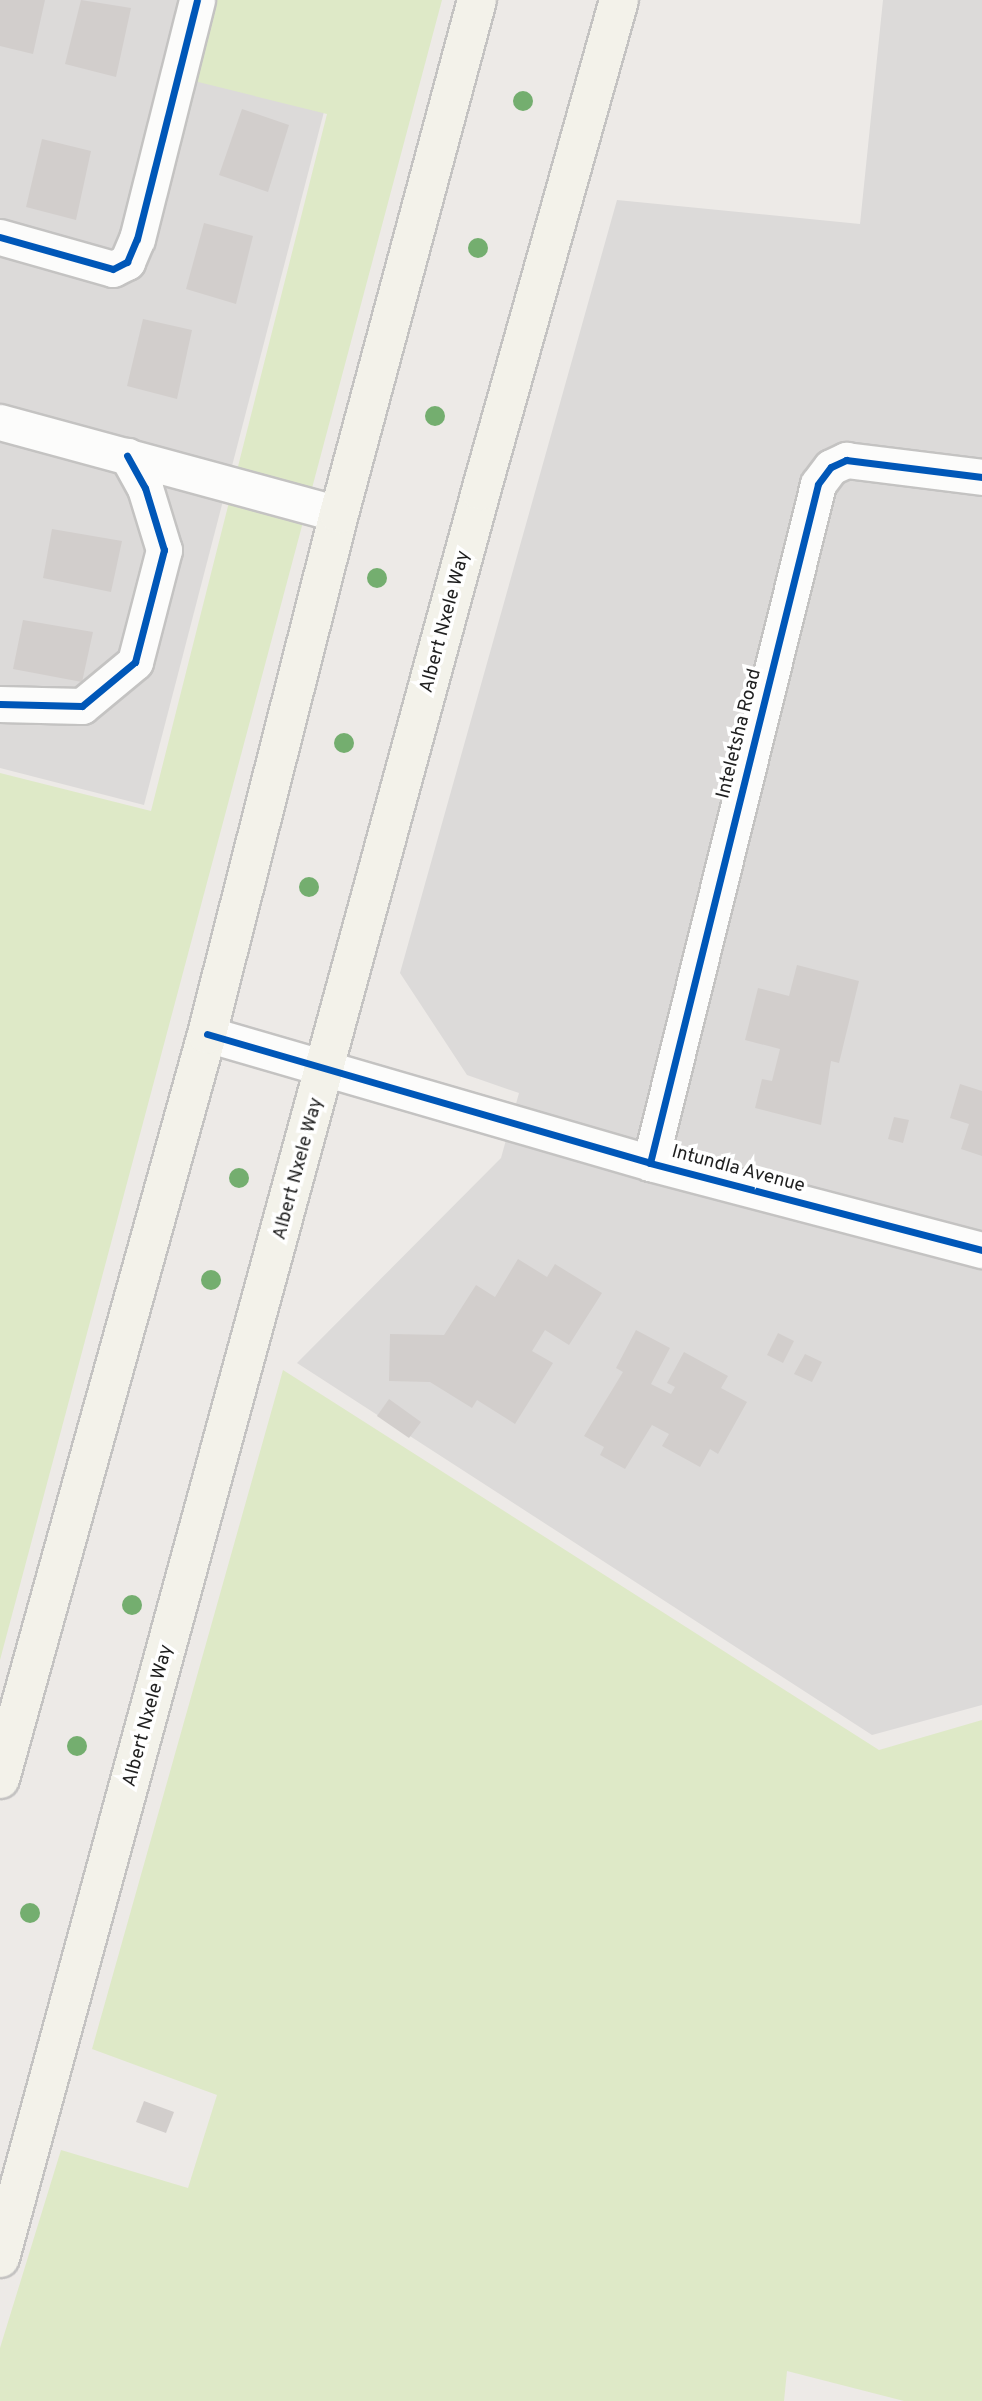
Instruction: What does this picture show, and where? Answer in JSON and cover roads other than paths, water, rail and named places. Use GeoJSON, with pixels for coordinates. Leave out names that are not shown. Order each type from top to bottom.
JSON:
{"type":"FeatureCollection","features":[{"type":"Feature","properties":{"kind":"main road"},"geometry":{"type":"LineString","coordinates":[[0,1779],[207,1034],[339,514],[477,0]]}},
{"type":"Feature","properties":{"kind":"main road","name":"Albert Nxele Way"},"geometry":{"type":"LineString","coordinates":[[0,2258],[327,1067],[481,491],[619,0]]}},
{"type":"Feature","properties":{"kind":"street"},"geometry":{"type":"LineString","coordinates":[[0,237],[113,269],[127,262],[137,239],[197,0]]}},
{"type":"Feature","properties":{"kind":"street"},"geometry":{"type":"LineString","coordinates":[[0,422],[339,514]]}},
{"type":"Feature","properties":{"kind":"street"},"geometry":{"type":"LineString","coordinates":[[0,704],[82,706],[135,662],[164,550],[145,488],[127,456]]}},
{"type":"Feature","properties":{"kind":"street","name":"Inteletsha Road"},"geometry":{"type":"LineString","coordinates":[[650,1163],[818,484],[831,467],[846,460],[982,477]]}},
{"type":"Feature","properties":{"kind":"street","name":"Intundla Avenue"},"geometry":{"type":"LineString","coordinates":[[207,1034],[650,1163],[982,1250]]}}]}
